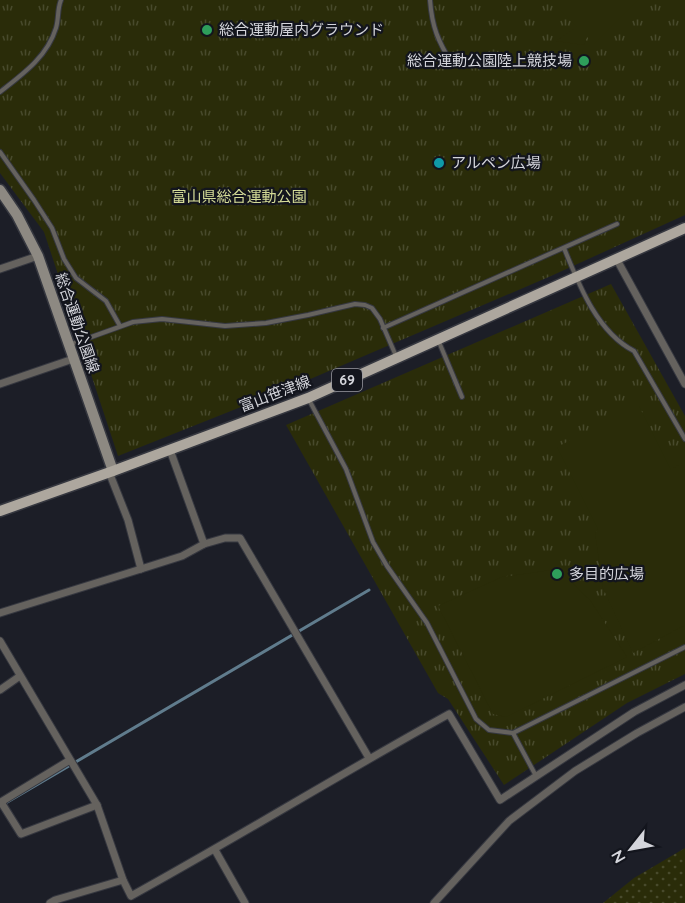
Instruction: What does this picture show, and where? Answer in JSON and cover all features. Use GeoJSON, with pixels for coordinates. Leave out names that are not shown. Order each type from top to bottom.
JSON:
{"type":"FeatureCollection","features":[{"type":"Feature","properties":{"kind":"main road","name":"総合運動公園線"},"geometry":{"type":"LineString","coordinates":[[0,190],[17,215],[38,256],[111,472]]}},
{"type":"Feature","properties":{"kind":"main road","name":"富山笹津線"},"geometry":{"type":"LineString","coordinates":[[0,511],[308,398],[685,228]]}},
{"type":"Feature","properties":{"kind":"street"},"geometry":{"type":"LineString","coordinates":[[0,269],[38,256]]}},
{"type":"Feature","properties":{"kind":"street"},"geometry":{"type":"LineString","coordinates":[[616,258],[685,384]]}},
{"type":"Feature","properties":{"kind":"street"},"geometry":{"type":"LineString","coordinates":[[0,384],[74,359]]}},
{"type":"Feature","properties":{"kind":"street"},"geometry":{"type":"LineString","coordinates":[[170,450],[204,544]]}},
{"type":"Feature","properties":{"kind":"street"},"geometry":{"type":"LineString","coordinates":[[111,472],[128,520],[141,569]]}},
{"type":"Feature","properties":{"kind":"street"},"geometry":{"type":"LineString","coordinates":[[0,613],[182,556],[204,544],[225,538],[240,538],[369,758]]}},
{"type":"Feature","properties":{"kind":"street"},"geometry":{"type":"LineString","coordinates":[[0,641],[97,806],[123,880],[135,903]]}},
{"type":"Feature","properties":{"kind":"street"},"geometry":{"type":"LineString","coordinates":[[0,690],[20,676]]}},
{"type":"Feature","properties":{"kind":"street"},"geometry":{"type":"LineString","coordinates":[[131,896],[215,850],[369,758],[449,714],[500,800],[634,712],[685,685]]}},
{"type":"Feature","properties":{"kind":"street"},"geometry":{"type":"LineString","coordinates":[[434,903],[509,821],[575,771],[685,707]]}},
{"type":"Feature","properties":{"kind":"street"},"geometry":{"type":"LineString","coordinates":[[72,762],[1,803],[21,834],[97,806]]}},
{"type":"Feature","properties":{"kind":"street"},"geometry":{"type":"LineString","coordinates":[[215,850],[245,903]]}},
{"type":"Feature","properties":{"kind":"street"},"geometry":{"type":"LineString","coordinates":[[50,903],[123,880]]}},
{"type":"Feature","properties":{"kind":"lane"},"geometry":{"type":"LineString","coordinates":[[1,91],[34,65],[47,48],[56,27],[61,0]]}},
{"type":"Feature","properties":{"kind":"lane"},"geometry":{"type":"LineString","coordinates":[[430,0],[431,18],[439,43],[452,64]]}},
{"type":"Feature","properties":{"kind":"lane"},"geometry":{"type":"LineString","coordinates":[[0,152],[52,228],[64,259],[76,278],[106,301],[120,326]]}},
{"type":"Feature","properties":{"kind":"lane"},"geometry":{"type":"LineString","coordinates":[[383,328],[617,224]]}},
{"type":"Feature","properties":{"kind":"lane"},"geometry":{"type":"LineString","coordinates":[[564,248],[600,322],[611,336],[623,346],[634,351],[685,439]]}},
{"type":"Feature","properties":{"kind":"lane"},"geometry":{"type":"LineString","coordinates":[[68,345],[133,322],[162,319],[225,326],[266,323],[355,304],[372,308],[380,319],[396,358]]}},
{"type":"Feature","properties":{"kind":"lane"},"geometry":{"type":"LineString","coordinates":[[437,339],[462,397]]}},
{"type":"Feature","properties":{"kind":"lane"},"geometry":{"type":"LineString","coordinates":[[308,398],[346,469],[373,542],[426,624],[476,719],[489,730],[513,734],[685,647]]}},
{"type":"Feature","properties":{"kind":"lane"},"geometry":{"type":"LineString","coordinates":[[513,734],[536,776]]}},
{"type":"Feature","properties":{"kind":"green space","name":"富山県総合運動公園"},"geometry":{"type":"Polygon","coordinates":[[[0,0],[685,0],[685,215],[551,276],[301,383],[118,456],[44,232],[0,173],[0,0]]]}},
{"type":"Feature","properties":{"kind":"green space"},"geometry":{"type":"Polygon","coordinates":[[[550,0],[638,0],[594,44],[587,37],[584,45],[556,41],[577,27],[550,0]]]}},
{"type":"Feature","properties":{"kind":"green space"},"geometry":{"type":"Polygon","coordinates":[[[611,284],[685,416],[685,674],[627,703],[504,785],[448,699],[438,693],[286,425],[611,284]]]}},
{"type":"Feature","properties":{"kind":"green space"},"geometry":{"type":"Polygon","coordinates":[[[639,406],[671,470],[681,463],[685,470],[685,625],[633,653],[603,588],[595,533],[598,529],[557,447],[639,406]]]}},
{"type":"Feature","properties":{"kind":"green space"},"geometry":{"type":"Polygon","coordinates":[[[558,569],[590,600],[627,657],[506,717],[493,714],[438,606],[502,577],[558,569]]]}},
{"type":"Feature","properties":{"kind":"green space"},"geometry":{"type":"Polygon","coordinates":[[[685,848],[685,903],[603,903],[634,878],[685,848]]]}},
{"type":"Feature","properties":{"kind":"waterway"},"geometry":{"type":"LineString","coordinates":[[4,804],[369,590]]}},
{"type":"Feature","properties":{"kind":"place","name":"総合運動屋内グラウンド"},"geometry":{"type":"Point","coordinates":[207,30]}},
{"type":"Feature","properties":{"kind":"place","name":"総合運動公園陸上競技場"},"geometry":{"type":"Point","coordinates":[584,61]}},
{"type":"Feature","properties":{"kind":"place","name":"アルペン広場"},"geometry":{"type":"Point","coordinates":[439,163]}},
{"type":"Feature","properties":{"kind":"place","name":"多目的広場"},"geometry":{"type":"Point","coordinates":[557,574]}}]}
